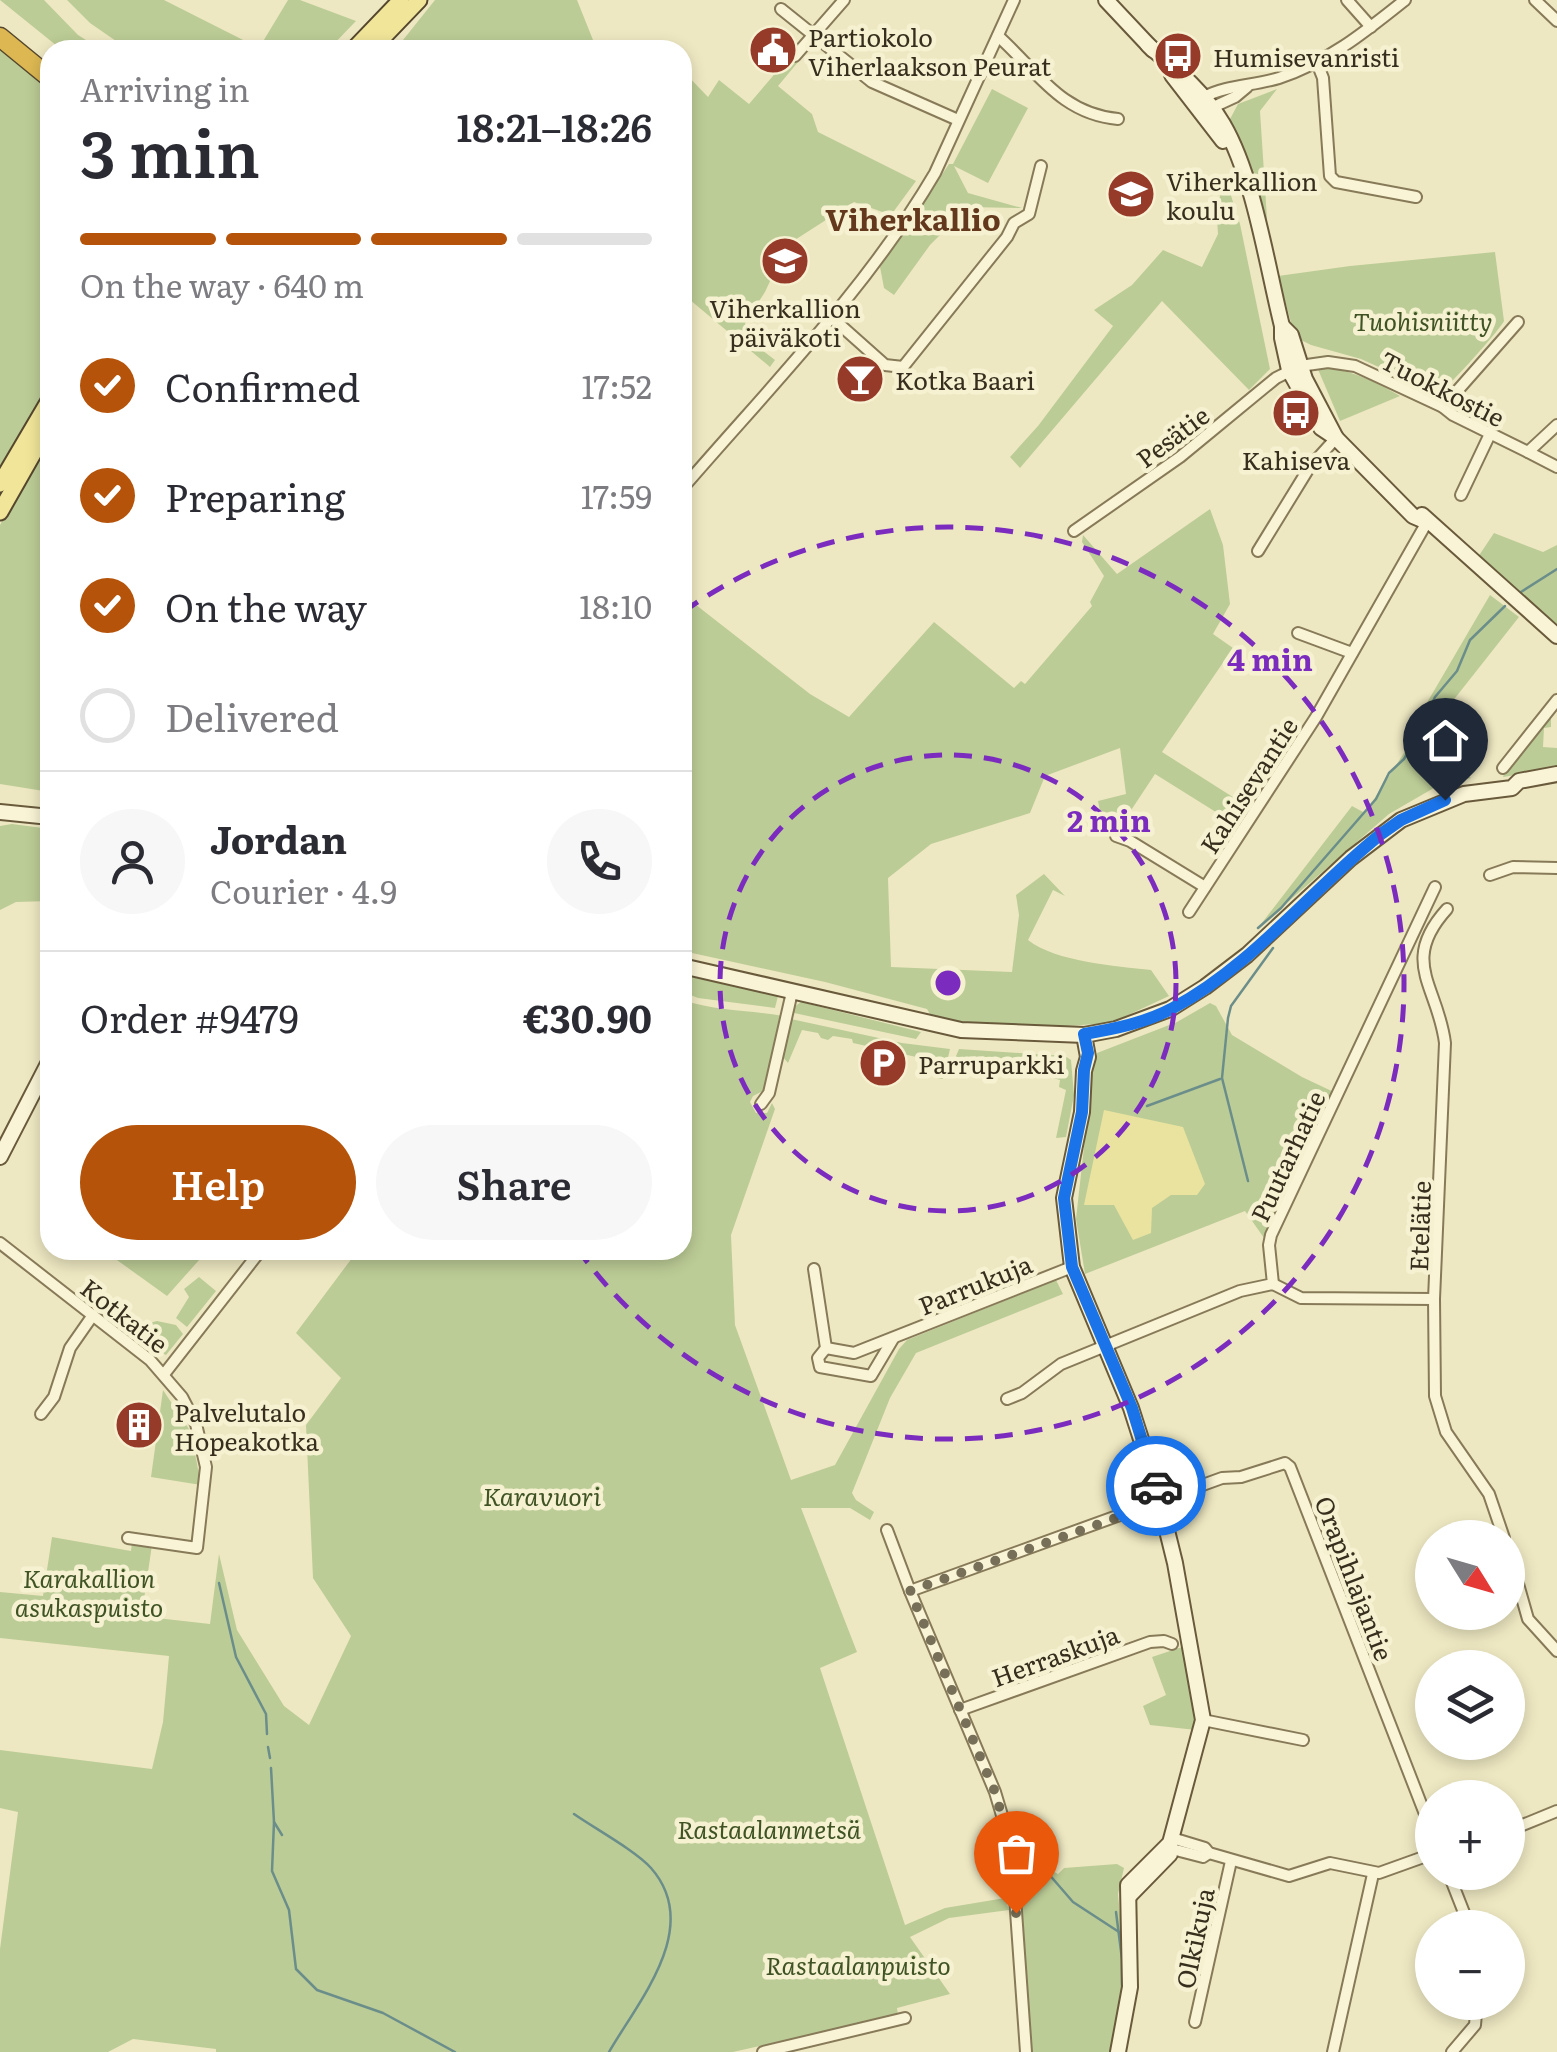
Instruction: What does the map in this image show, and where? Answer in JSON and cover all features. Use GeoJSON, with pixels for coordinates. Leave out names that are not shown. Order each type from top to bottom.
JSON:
{"type":"FeatureCollection","features":[{"type":"Feature","properties":{"kind":"highway"},"geometry":{"type":"LineString","coordinates":[[0,24],[40,56]]}},
{"type":"Feature","properties":{"kind":"highway"},"geometry":{"type":"LineString","coordinates":[[0,37],[40,70]]}},
{"type":"Feature","properties":{"kind":"main road"},"geometry":{"type":"LineString","coordinates":[[363,40],[401,0]]}},
{"type":"Feature","properties":{"kind":"main road"},"geometry":{"type":"LineString","coordinates":[[381,40],[419,0]]}},
{"type":"Feature","properties":{"kind":"main road"},"geometry":{"type":"LineString","coordinates":[[0,484],[40,416]]}},
{"type":"Feature","properties":{"kind":"main road"},"geometry":{"type":"LineString","coordinates":[[0,512],[40,442]]}},
{"type":"Feature","properties":{"kind":"street"},"geometry":{"type":"LineString","coordinates":[[796,56],[844,0]]}},
{"type":"Feature","properties":{"kind":"street"},"geometry":{"type":"LineString","coordinates":[[692,477],[830,316],[920,196],[1014,0]]}},
{"type":"Feature","properties":{"kind":"street"},"geometry":{"type":"LineString","coordinates":[[1106,0],[1205,105],[1240,167],[1282,326],[1291,336],[1295,368],[1336,438],[1398,498],[1408,501],[1557,636]]}},
{"type":"Feature","properties":{"kind":"street"},"geometry":{"type":"LineString","coordinates":[[1346,0],[1371,27]]}},
{"type":"Feature","properties":{"kind":"street"},"geometry":{"type":"LineString","coordinates":[[1205,105],[1317,63],[1404,0]]}},
{"type":"Feature","properties":{"kind":"street"},"geometry":{"type":"LineString","coordinates":[[1535,0],[1557,20]]}},
{"type":"Feature","properties":{"kind":"street"},"geometry":{"type":"LineString","coordinates":[[781,9],[872,82],[958,120]]}},
{"type":"Feature","properties":{"kind":"street"},"geometry":{"type":"LineString","coordinates":[[998,36],[1060,99],[1081,111],[1118,120]]}},
{"type":"Feature","properties":{"kind":"street"},"geometry":{"type":"LineString","coordinates":[[1317,63],[1323,78],[1330,176],[1336,182],[1416,197]]}},
{"type":"Feature","properties":{"kind":"street"},"geometry":{"type":"LineString","coordinates":[[830,316],[885,365],[903,367],[1008,237],[1014,223],[1028,214],[1042,166]]}},
{"type":"Feature","properties":{"kind":"street"},"geometry":{"type":"LineString","coordinates":[[1443,407],[1518,322]]}},
{"type":"Feature","properties":{"kind":"street","name":"Tuokkostie"},"geometry":{"type":"LineString","coordinates":[[1295,368],[1328,362],[1355,366],[1557,467]]}},
{"type":"Feature","properties":{"kind":"street","name":"Pesätie"},"geometry":{"type":"LineString","coordinates":[[1074,532],[1295,368]]}},
{"type":"Feature","properties":{"kind":"street"},"geometry":{"type":"LineString","coordinates":[[1528,452],[1557,426]]}},
{"type":"Feature","properties":{"kind":"street"},"geometry":{"type":"LineString","coordinates":[[1460,495],[1490,434]]}},
{"type":"Feature","properties":{"kind":"street"},"geometry":{"type":"LineString","coordinates":[[1258,550],[1309,468],[1336,438]]}},
{"type":"Feature","properties":{"kind":"street","name":"Kahisevantie"},"geometry":{"type":"LineString","coordinates":[[1190,912],[1316,717],[1427,522]]}},
{"type":"Feature","properties":{"kind":"street"},"geometry":{"type":"LineString","coordinates":[[1298,633],[1352,653]]}},
{"type":"Feature","properties":{"kind":"street"},"geometry":{"type":"LineString","coordinates":[[1503,768],[1557,700]]}},
{"type":"Feature","properties":{"kind":"street"},"geometry":{"type":"LineString","coordinates":[[692,968],[961,1030],[1084,1034],[1116,1029],[1170,1010],[1246,954],[1401,820],[1500,780],[1510,778],[1519,782],[1557,774]]}},
{"type":"Feature","properties":{"kind":"street"},"geometry":{"type":"LineString","coordinates":[[0,812],[40,816]]}},
{"type":"Feature","properties":{"kind":"street"},"geometry":{"type":"LineString","coordinates":[[1116,836],[1130,840],[1205,888]]}},
{"type":"Feature","properties":{"kind":"street"},"geometry":{"type":"LineString","coordinates":[[1490,875],[1513,867],[1557,868]]}},
{"type":"Feature","properties":{"kind":"street","name":"Puutarhatie"},"geometry":{"type":"LineString","coordinates":[[1273,1284],[1271,1235],[1436,886]]}},
{"type":"Feature","properties":{"kind":"street","name":"Etelätie"},"geometry":{"type":"LineString","coordinates":[[1447,909],[1428,934],[1423,958],[1423,976],[1438,1007],[1445,1043],[1433,1362],[1439,1415],[1451,1442],[1489,1494],[1498,1520]]}},
{"type":"Feature","properties":{"kind":"street"},"geometry":{"type":"LineString","coordinates":[[761,1104],[770,1093],[792,992]]}},
{"type":"Feature","properties":{"kind":"street"},"geometry":{"type":"LineString","coordinates":[[1084,1034],[1078,1049],[1084,1070],[1082,1112],[1064,1198],[1072,1267],[1134,1415],[1161,1502],[1192,1645],[1203,1720],[1172,1843],[1131,1880],[1127,1898],[1130,1986],[1118,2052]]}},
{"type":"Feature","properties":{"kind":"street"},"geometry":{"type":"LineString","coordinates":[[0,1156],[40,1079]]}},
{"type":"Feature","properties":{"kind":"street","name":"Kotkatie"},"geometry":{"type":"LineString","coordinates":[[0,1243],[165,1373],[196,1424],[206,1479],[197,1548],[128,1538]]}},
{"type":"Feature","properties":{"kind":"street"},"geometry":{"type":"LineString","coordinates":[[165,1373],[253,1260]]}},
{"type":"Feature","properties":{"kind":"street","name":"Parrukuja"},"geometry":{"type":"LineString","coordinates":[[893,1338],[872,1376],[820,1366],[818,1358],[826,1348],[854,1353],[1072,1267]]}},
{"type":"Feature","properties":{"kind":"street"},"geometry":{"type":"LineString","coordinates":[[814,1269],[826,1348]]}},
{"type":"Feature","properties":{"kind":"street"},"geometry":{"type":"LineString","coordinates":[[1007,1399],[1022,1393],[1052,1368],[1240,1291],[1273,1284],[1301,1298],[1434,1299]]}},
{"type":"Feature","properties":{"kind":"street"},"geometry":{"type":"LineString","coordinates":[[41,1414],[54,1397],[70,1348],[93,1315]]}},
{"type":"Feature","properties":{"kind":"street","name":"Orapihlajantie"},"geometry":{"type":"LineString","coordinates":[[1161,1502],[1222,1478],[1241,1477],[1279,1463],[1290,1467],[1415,1788]]}},
{"type":"Feature","properties":{"kind":"street"},"geometry":{"type":"LineString","coordinates":[[910,1591],[1161,1502]]}},
{"type":"Feature","properties":{"kind":"street"},"geometry":{"type":"LineString","coordinates":[[886,1530],[995,1792],[1007,1832],[1026,2052]]}},
{"type":"Feature","properties":{"kind":"street"},"geometry":{"type":"LineString","coordinates":[[1525,1608],[1528,1619],[1557,1650]]}},
{"type":"Feature","properties":{"kind":"street","name":"Herraskuja"},"geometry":{"type":"LineString","coordinates":[[960,1710],[1146,1643],[1184,1641],[1186,1646]]}},
{"type":"Feature","properties":{"kind":"street"},"geometry":{"type":"LineString","coordinates":[[1203,1720],[1303,1740]]}},
{"type":"Feature","properties":{"kind":"street"},"geometry":{"type":"LineString","coordinates":[[1525,1824],[1557,1811]]}},
{"type":"Feature","properties":{"kind":"street"},"geometry":{"type":"LineString","coordinates":[[1172,1843],[1204,1848],[1209,1854],[1289,1876],[1330,1862],[1373,1874],[1415,1860]]}},
{"type":"Feature","properties":{"kind":"street","name":"Olkikuja"},"geometry":{"type":"LineString","coordinates":[[1195,2022],[1231,1860]]}},
{"type":"Feature","properties":{"kind":"street"},"geometry":{"type":"LineString","coordinates":[[1333,2052],[1373,1874]]}},
{"type":"Feature","properties":{"kind":"street"},"geometry":{"type":"LineString","coordinates":[[764,2052],[906,2018]]}},
{"type":"Feature","properties":{"kind":"street"},"geometry":{"type":"LineString","coordinates":[[1452,2052],[1472,2030],[1473,2020]]}},
{"type":"Feature","properties":{"kind":"green space"},"geometry":{"type":"Polygon","coordinates":[[[0,0],[44,0],[86,40],[50,40],[0,0]]]}},
{"type":"Feature","properties":{"kind":"green space"},"geometry":{"type":"Polygon","coordinates":[[[67,0],[164,0],[243,40],[115,40],[67,0]]]}},
{"type":"Feature","properties":{"kind":"green space"},"geometry":{"type":"Polygon","coordinates":[[[288,0],[300,0],[356,21],[338,40],[264,40],[288,0]]]}},
{"type":"Feature","properties":{"kind":"green space"},"geometry":{"type":"Polygon","coordinates":[[[435,0],[577,0],[593,40],[403,40],[435,0]]]}},
{"type":"Feature","properties":{"kind":"green space"},"geometry":{"type":"Polygon","coordinates":[[[0,47],[40,81],[40,401],[0,467],[0,47]]]}},
{"type":"Feature","properties":{"kind":"green space"},"geometry":{"type":"Polygon","coordinates":[[[790,56],[798,62],[778,86],[812,114],[818,132],[916,181],[891,215],[854,202],[787,245],[745,323],[753,343],[775,360],[770,367],[692,302],[692,80],[708,97],[719,80],[749,104],[790,56]]]}},
{"type":"Feature","properties":{"kind":"green space"},"geometry":{"type":"Polygon","coordinates":[[[992,89],[1028,108],[988,183],[954,166],[968,193],[1022,208],[968,207],[930,245],[894,295],[884,288],[880,267],[949,164],[953,164],[992,89]]]}},
{"type":"Feature","properties":{"kind":"green space"},"geometry":{"type":"Polygon","coordinates":[[[1277,89],[1260,111],[1268,234],[1255,186],[1229,121],[1238,104],[1277,89]]]}},
{"type":"Feature","properties":{"kind":"green space"},"geometry":{"type":"Polygon","coordinates":[[[1227,183],[1240,224],[1270,369],[1249,390],[1162,301],[1020,468],[1010,457],[1113,326],[1094,310],[1132,285],[1163,250],[1202,267],[1218,234],[1216,204],[1227,183]]]}},
{"type":"Feature","properties":{"kind":"green space","name":"Tuohisniitty"},"geometry":{"type":"Polygon","coordinates":[[[1495,252],[1504,321],[1438,394],[1361,359],[1295,337],[1278,276],[1350,266],[1495,252]]]}},
{"type":"Feature","properties":{"kind":"green space"},"geometry":{"type":"Polygon","coordinates":[[[1317,367],[1360,376],[1400,396],[1340,421],[1317,367]]]}},
{"type":"Feature","properties":{"kind":"green space"},"geometry":{"type":"Polygon","coordinates":[[[40,452],[40,790],[0,784],[0,525],[40,452]]]}},
{"type":"Feature","properties":{"kind":"green space"},"geometry":{"type":"Polygon","coordinates":[[[1210,509],[1223,545],[1230,604],[1213,634],[1233,648],[1162,752],[1247,806],[1235,824],[1155,774],[1120,827],[1102,821],[1098,801],[1126,794],[1120,748],[1045,776],[1030,813],[931,844],[888,878],[891,967],[1012,972],[1019,915],[1016,895],[1044,874],[1065,896],[1053,890],[1028,940],[1070,958],[1151,970],[1169,996],[1111,1023],[1052,1027],[977,1025],[931,1016],[927,1009],[825,982],[692,953],[692,602],[810,694],[849,717],[934,622],[1014,688],[1021,681],[1025,684],[1092,606],[1090,602],[1104,576],[1082,542],[1083,535],[1117,574],[1210,509]]]}},
{"type":"Feature","properties":{"kind":"green space"},"geometry":{"type":"Polygon","coordinates":[[[1494,533],[1543,552],[1557,545],[1557,627],[1478,557],[1494,533]]]}},
{"type":"Feature","properties":{"kind":"green space"},"geometry":{"type":"Polygon","coordinates":[[[1490,595],[1519,617],[1422,740],[1471,778],[1439,785],[1389,814],[1258,928],[1352,806],[1365,813],[1415,736],[1411,730],[1490,595]]]}},
{"type":"Feature","properties":{"kind":"green space"},"geometry":{"type":"Polygon","coordinates":[[[1551,713],[1551,727],[1544,728],[1543,747],[1557,748],[1557,768],[1503,777],[1507,766],[1551,713]]]}},
{"type":"Feature","properties":{"kind":"green space"},"geometry":{"type":"Polygon","coordinates":[[[0,826],[40,828],[40,901],[16,902],[0,910],[0,826]]]}},
{"type":"Feature","properties":{"kind":"green space"},"geometry":{"type":"Polygon","coordinates":[[[692,977],[778,996],[775,1008],[692,996],[692,977]]]}},
{"type":"Feature","properties":{"kind":"green space"},"geometry":{"type":"Polygon","coordinates":[[[801,1002],[921,1032],[916,1039],[794,1013],[794,1007],[801,1002]]]}},
{"type":"Feature","properties":{"kind":"green space","name":"Karavuori"},"geometry":{"type":"Polygon","coordinates":[[[692,1003],[783,1016],[767,1089],[750,1102],[756,1113],[767,1113],[772,1103],[775,1109],[731,1235],[735,1325],[791,1480],[835,1465],[907,1340],[1056,1280],[1063,1294],[916,1353],[890,1398],[852,1493],[874,1512],[870,1520],[850,1508],[801,1508],[857,1652],[820,1668],[905,1925],[945,1908],[1005,1898],[1009,1910],[949,1918],[910,1937],[950,1994],[897,2008],[898,2015],[733,2052],[216,2052],[133,2039],[108,2052],[0,2052],[0,1949],[18,1812],[0,1808],[0,1750],[152,1769],[163,1722],[169,1656],[0,1638],[0,1592],[43,1596],[52,1537],[131,1551],[132,1542],[152,1545],[143,1606],[148,1617],[210,1624],[219,1554],[237,1630],[284,1706],[309,1725],[351,1636],[313,1578],[306,1425],[341,1378],[296,1333],[351,1260],[692,1260],[692,1003]]]}},
{"type":"Feature","properties":{"kind":"green space"},"geometry":{"type":"Polygon","coordinates":[[[1210,1003],[1216,1006],[1232,1035],[1338,1094],[1269,1245],[1245,1211],[1085,1274],[1076,1219],[1097,1053],[1177,1022],[1210,1003]]]}},
{"type":"Feature","properties":{"kind":"green space"},"geometry":{"type":"Polygon","coordinates":[[[791,1019],[902,1043],[950,1049],[943,1079],[936,1078],[939,1062],[853,1043],[852,1039],[833,1036],[828,1040],[802,1030],[788,1063],[782,1056],[791,1019]]]}},
{"type":"Feature","properties":{"kind":"green space"},"geometry":{"type":"Polygon","coordinates":[[[959,1049],[1065,1056],[1071,1060],[1074,1095],[1066,1137],[1056,1138],[1066,1090],[1059,1087],[1060,1080],[1020,1069],[953,1063],[959,1049]]]}},
{"type":"Feature","properties":{"kind":"green space"},"geometry":{"type":"Polygon","coordinates":[[[117,1260],[199,1260],[167,1296],[117,1260]]]}},
{"type":"Feature","properties":{"kind":"green space"},"geometry":{"type":"Polygon","coordinates":[[[199,1277],[216,1291],[187,1327],[176,1318],[189,1297],[184,1289],[199,1277]]]}},
{"type":"Feature","properties":{"kind":"green space"},"geometry":{"type":"Polygon","coordinates":[[[157,1321],[176,1325],[183,1334],[166,1355],[149,1347],[133,1332],[134,1327],[157,1321]]]}},
{"type":"Feature","properties":{"kind":"green space"},"geometry":{"type":"Polygon","coordinates":[[[163,1390],[191,1432],[201,1485],[151,1477],[163,1390]]]}},
{"type":"Feature","properties":{"kind":"green space"},"geometry":{"type":"Polygon","coordinates":[[[1182,1647],[1187,1650],[1196,1730],[1150,1725],[1143,1706],[1166,1695],[1152,1657],[1182,1647]]]}},
{"type":"Feature","properties":{"kind":"green space"},"geometry":{"type":"Polygon","coordinates":[[[1038,1863],[1058,1874],[1064,1868],[1117,1864],[1124,1868],[1118,1894],[1126,1982],[1114,2052],[1030,2052],[1019,1899],[1028,1897],[1028,1872],[1013,1869],[1038,1863]]]}},
{"type":"Feature","properties":{"kind":"sand"},"geometry":{"type":"Polygon","coordinates":[[[1104,1110],[1183,1127],[1205,1184],[1197,1195],[1171,1195],[1152,1208],[1151,1233],[1133,1240],[1114,1205],[1084,1205],[1104,1110]]]}},
{"type":"Feature","properties":{"kind":"waterway"},"geometry":{"type":"LineString","coordinates":[[1521,592],[1557,569]]}},
{"type":"Feature","properties":{"kind":"waterway"},"geometry":{"type":"LineString","coordinates":[[1258,928],[1281,908],[1376,799],[1389,773],[1414,742],[1435,697],[1457,671],[1470,640],[1505,606]]}},
{"type":"Feature","properties":{"kind":"waterway"},"geometry":{"type":"LineString","coordinates":[[1248,1181],[1222,1078],[1228,1018],[1231,1006],[1273,948]]}},
{"type":"Feature","properties":{"kind":"waterway"},"geometry":{"type":"LineString","coordinates":[[1147,1106],[1220,1079]]}},
{"type":"Feature","properties":{"kind":"waterway"},"geometry":{"type":"LineString","coordinates":[[219,1583],[236,1657],[266,1714],[267,1734]]}},
{"type":"Feature","properties":{"kind":"waterway"},"geometry":{"type":"LineString","coordinates":[[268,1747],[270,1758]]}},
{"type":"Feature","properties":{"kind":"waterway"},"geometry":{"type":"LineString","coordinates":[[271,1768],[274,1822],[282,1835]]}},
{"type":"Feature","properties":{"kind":"waterway"},"geometry":{"type":"LineString","coordinates":[[574,1814],[651,1868],[665,1891],[671,1914],[661,1963],[609,2052]]}},
{"type":"Feature","properties":{"kind":"waterway"},"geometry":{"type":"LineString","coordinates":[[274,1822],[272,1871],[289,1910],[296,1969],[317,1990],[383,2013],[455,2052]]}},
{"type":"Feature","properties":{"kind":"waterway"},"geometry":{"type":"LineString","coordinates":[[1033,1870],[1047,1872],[1073,1902],[1119,1932]]}},
{"type":"Feature","properties":{"kind":"waterway"},"geometry":{"type":"LineString","coordinates":[[1116,1912],[1122,1986]]}},
{"type":"Feature","properties":{"kind":"way so far"},"geometry":{"type":"LineString","coordinates":[[1016,1913],[1009,1841],[995,1792],[910,1591],[1161,1502],[1156,1486]]}},
{"type":"Feature","properties":{"kind":"place","name":"Partiokolo Viherlaakson Peurat"},"geometry":{"type":"Point","coordinates":[773,50]}},
{"type":"Feature","properties":{"kind":"place","name":"Humisevanristi"},"geometry":{"type":"Point","coordinates":[1178,56]}},
{"type":"Feature","properties":{"kind":"place","name":"Viherkallion koulu"},"geometry":{"type":"Point","coordinates":[1131,194]}},
{"type":"Feature","properties":{"kind":"place","name":"Viherkallion päiväkoti"},"geometry":{"type":"Point","coordinates":[785,261]}},
{"type":"Feature","properties":{"kind":"place","name":"Kotka Baari"},"geometry":{"type":"Point","coordinates":[860,379]}},
{"type":"Feature","properties":{"kind":"place","name":"Kahiseva"},"geometry":{"type":"Point","coordinates":[1296,413]}},
{"type":"Feature","properties":{"kind":"place","name":"Parruparkki"},"geometry":{"type":"Point","coordinates":[883,1063]}},
{"type":"Feature","properties":{"kind":"place","name":"Palvelutalo Hopeakotka"},"geometry":{"type":"Point","coordinates":[139,1425]}},
{"type":"Feature","properties":{"kind":"district","name":"Viherkallio"},"geometry":{"type":"Point","coordinates":[913,218]}},
{"type":"Feature","properties":{"kind":"route"},"geometry":{"type":"LineString","coordinates":[[1156,1486],[1132,1408],[1072,1267],[1064,1198],[1082,1112],[1088,1053],[1084,1034],[1116,1029],[1170,1010],[1221,976],[1381,834],[1445,800]]}},
{"type":"Feature","properties":{"kind":"park label","name":"Karakallion asukaspuisto"},"geometry":{"type":"Point","coordinates":[89,1592]}},
{"type":"Feature","properties":{"kind":"park label","name":"Rastaalanmetsä"},"geometry":{"type":"Point","coordinates":[769,1828]}},
{"type":"Feature","properties":{"kind":"park label","name":"Rastaalanpuisto"},"geometry":{"type":"Point","coordinates":[858,1964]}}]}
